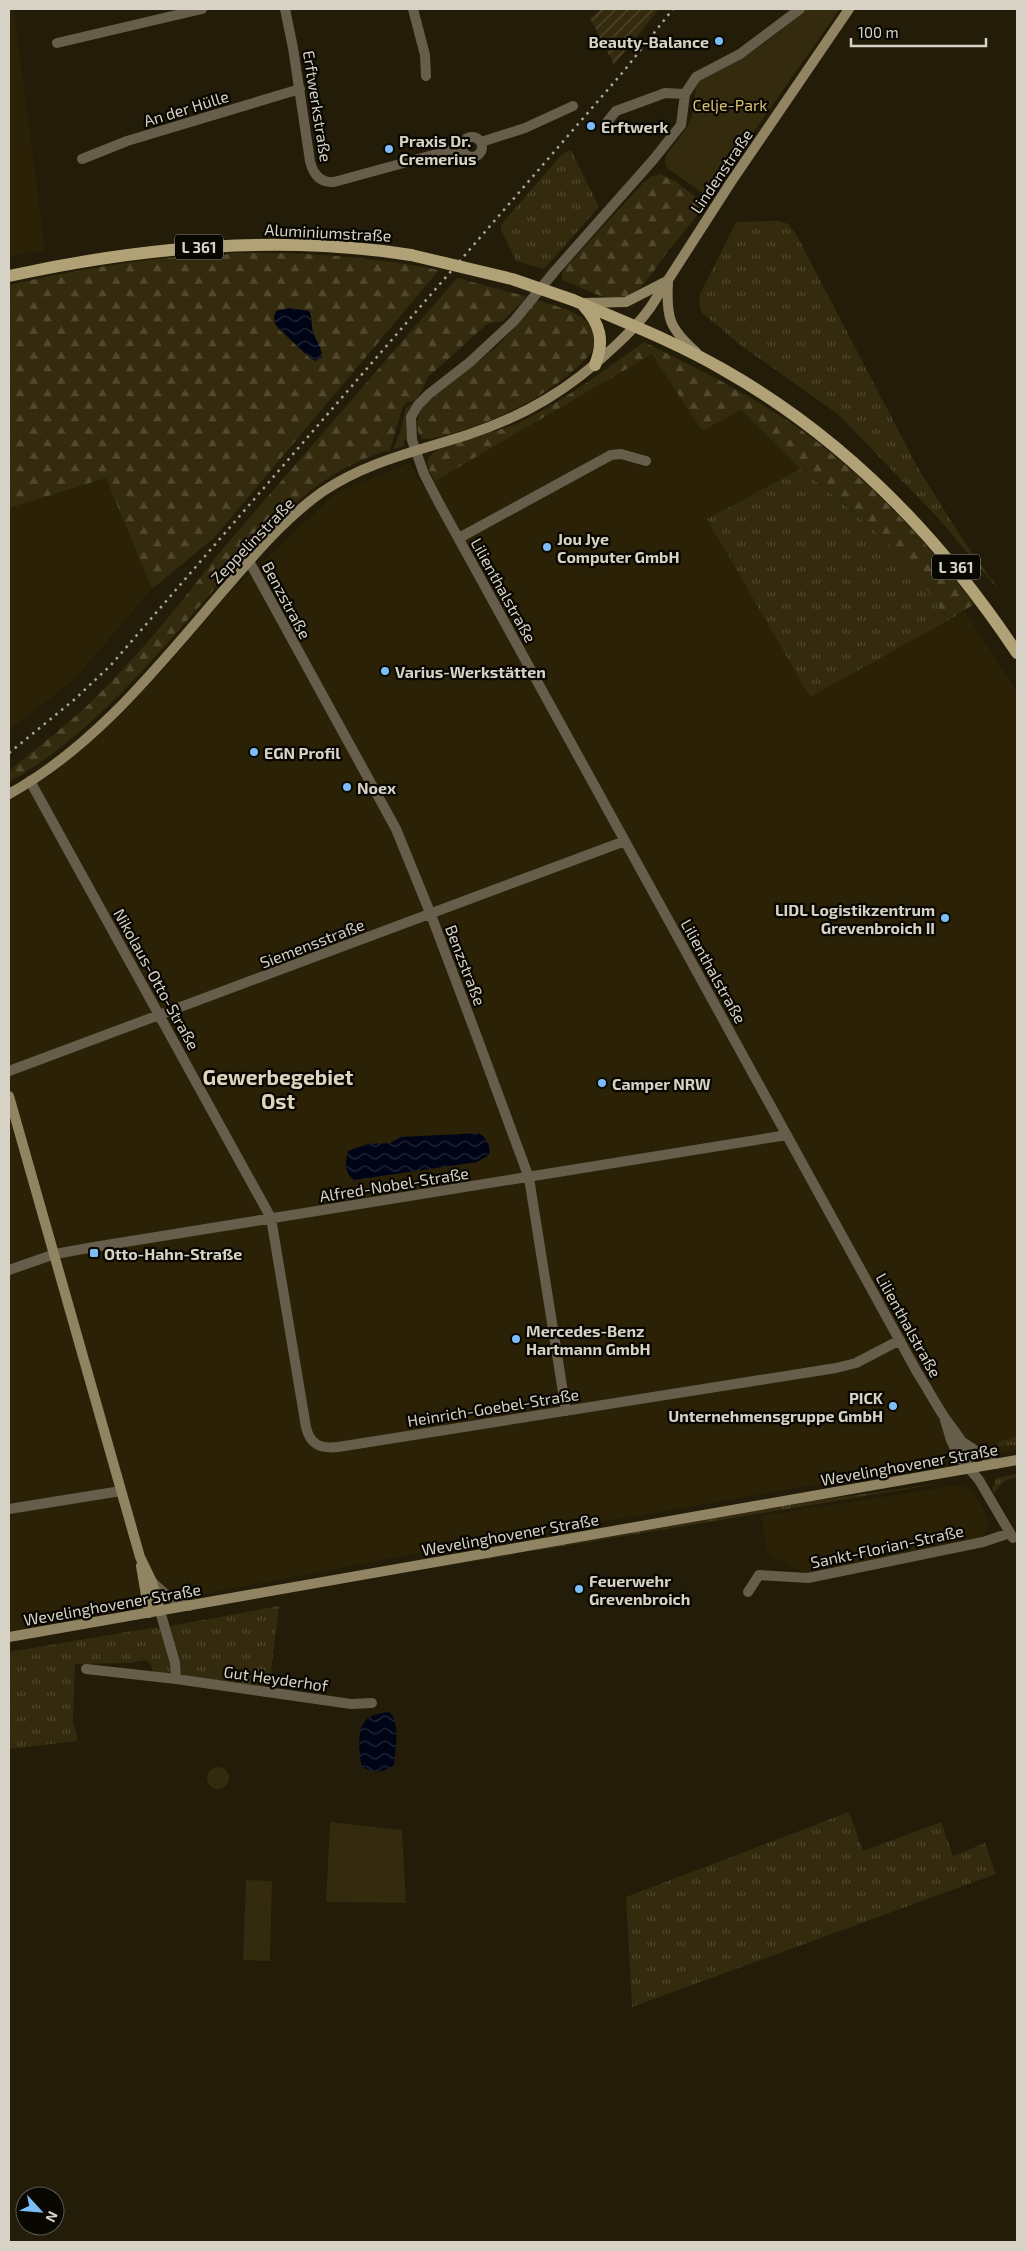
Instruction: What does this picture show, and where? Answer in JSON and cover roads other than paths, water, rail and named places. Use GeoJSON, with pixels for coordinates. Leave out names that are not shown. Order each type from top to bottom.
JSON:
{"type":"FeatureCollection","features":[{"type":"Feature","properties":{"kind":"main road","name":"Aluminiumstraße"},"geometry":{"type":"LineString","coordinates":[[9,276],[87,260],[229,245],[327,246],[411,254],[512,279],[577,301],[635,326]]}},
{"type":"Feature","properties":{"kind":"main road"},"geometry":{"type":"LineString","coordinates":[[577,301],[593,317],[600,332],[600,350],[595,365]]}},
{"type":"Feature","properties":{"kind":"main road","name":"L 361"},"geometry":{"type":"LineString","coordinates":[[635,326],[705,359],[792,412],[873,478],[916,522],[959,571],[1017,653]]}},
{"type":"Feature","properties":{"kind":"street"},"geometry":{"type":"LineString","coordinates":[[57,43],[202,9]]}},
{"type":"Feature","properties":{"kind":"street","name":"Erftwerkstraße"},"geometry":{"type":"LineString","coordinates":[[285,9],[300,90],[310,161],[315,174],[324,181],[334,182],[450,154],[462,147],[464,141],[470,138],[476,138],[481,142]]}},
{"type":"Feature","properties":{"kind":"street"},"geometry":{"type":"LineString","coordinates":[[413,9],[425,55],[426,76]]}},
{"type":"Feature","properties":{"kind":"street"},"geometry":{"type":"LineString","coordinates":[[607,122],[616,111],[665,93],[685,94],[696,76],[740,54],[800,9]]}},
{"type":"Feature","properties":{"kind":"street","name":"Lindenstraße"},"geometry":{"type":"LineString","coordinates":[[635,326],[668,281],[731,182],[849,9]]}},
{"type":"Feature","properties":{"kind":"street","name":"An der Hülle"},"geometry":{"type":"LineString","coordinates":[[82,159],[127,141],[300,90]]}},
{"type":"Feature","properties":{"kind":"street","name":"Lilienthalstraße"},"geometry":{"type":"LineString","coordinates":[[685,94],[681,125],[653,160],[554,272],[514,321],[470,362],[418,405],[410,424],[415,450],[424,474],[458,538],[786,1135],[944,1417],[963,1442],[970,1457],[971,1470]]}},
{"type":"Feature","properties":{"kind":"street","name":"Erftwerkstraße"},"geometry":{"type":"LineString","coordinates":[[481,142],[525,128],[573,106]]}},
{"type":"Feature","properties":{"kind":"street","name":"Erftwerkstraße"},"geometry":{"type":"LineString","coordinates":[[462,147],[466,155],[476,156],[481,152],[481,142]]}},
{"type":"Feature","properties":{"kind":"street"},"geometry":{"type":"LineString","coordinates":[[577,301],[626,302],[668,281]]}},
{"type":"Feature","properties":{"kind":"street"},"geometry":{"type":"LineString","coordinates":[[668,281],[666,302],[668,318],[684,341],[705,359]]}},
{"type":"Feature","properties":{"kind":"street","name":"Zeppelinstraße"},"geometry":{"type":"LineString","coordinates":[[9,794],[72,750],[121,706],[249,561],[295,514],[326,490],[364,468],[415,450],[473,433],[512,418],[559,393],[595,365],[635,326]]}},
{"type":"Feature","properties":{"kind":"street","name":"Lilienthalstraße"},"geometry":{"type":"LineString","coordinates":[[458,538],[611,455],[621,454],[646,461]]}},
{"type":"Feature","properties":{"kind":"street","name":"Benzstraße"},"geometry":{"type":"LineString","coordinates":[[249,561],[384,805],[431,915],[529,1178],[566,1411]]}},
{"type":"Feature","properties":{"kind":"street","name":"Nikolaus-Otto-Straße"},"geometry":{"type":"LineString","coordinates":[[30,781],[271,1218]]}},
{"type":"Feature","properties":{"kind":"street","name":"Siemensstraße"},"geometry":{"type":"LineString","coordinates":[[9,1071],[161,1016],[625,841]]}},
{"type":"Feature","properties":{"kind":"street"},"geometry":{"type":"LineString","coordinates":[[9,1096],[140,1557],[148,1613]]}},
{"type":"Feature","properties":{"kind":"street","name":"Alfred-Nobel-Straße"},"geometry":{"type":"LineString","coordinates":[[9,1270],[55,1254],[786,1135]]}},
{"type":"Feature","properties":{"kind":"street","name":"Heinrich-Goebel-Straße"},"geometry":{"type":"LineString","coordinates":[[271,1218],[306,1427],[309,1437],[316,1445],[325,1448],[836,1368],[856,1363],[900,1340]]}},
{"type":"Feature","properties":{"kind":"street","name":"Lilienthalstraße"},"geometry":{"type":"LineString","coordinates":[[944,1417],[954,1449],[971,1470],[1012,1536]]}},
{"type":"Feature","properties":{"kind":"street","name":"Lilienthalstraße"},"geometry":{"type":"LineString","coordinates":[[963,1442],[996,1464]]}},
{"type":"Feature","properties":{"kind":"street","name":"Wevelinghovener Straße"},"geometry":{"type":"LineString","coordinates":[[9,1637],[971,1470],[1017,1460]]}},
{"type":"Feature","properties":{"kind":"street"},"geometry":{"type":"LineString","coordinates":[[9,1509],[121,1491]]}},
{"type":"Feature","properties":{"kind":"street","name":"Sankt-Florian-Straße"},"geometry":{"type":"LineString","coordinates":[[748,1592],[759,1575],[808,1578],[1012,1536]]}},
{"type":"Feature","properties":{"kind":"street"},"geometry":{"type":"LineString","coordinates":[[140,1557],[152,1582],[175,1663],[176,1679]]}},
{"type":"Feature","properties":{"kind":"street"},"geometry":{"type":"LineString","coordinates":[[152,1582],[170,1598],[189,1606]]}},
{"type":"Feature","properties":{"kind":"street","name":"Gut Heyderhof"},"geometry":{"type":"LineString","coordinates":[[86,1669],[176,1679],[351,1704],[372,1703]]}},
{"type":"Feature","properties":{"kind":"water"},"geometry":{"type":"Polygon","coordinates":[[[290,308],[309,311],[313,332],[322,354],[322,357],[315,361],[275,324],[274,316],[276,311],[290,308]]]}},
{"type":"Feature","properties":{"kind":"water"},"geometry":{"type":"Polygon","coordinates":[[[479,1133],[488,1142],[489,1155],[477,1162],[354,1180],[347,1171],[348,1151],[368,1144],[390,1143],[401,1137],[479,1133]]]}},
{"type":"Feature","properties":{"kind":"water"},"geometry":{"type":"Polygon","coordinates":[[[389,1712],[393,1717],[396,1729],[394,1765],[386,1770],[378,1771],[362,1767],[359,1740],[362,1726],[370,1717],[389,1712]]]}},
{"type":"Feature","properties":{"kind":"railway"},"geometry":{"type":"LineString","coordinates":[[9,753],[75,699],[111,665],[623,72],[673,9]]}},
{"type":"Feature","properties":{"kind":"place","name":"Beauty-Balance"},"geometry":{"type":"Point","coordinates":[719,41]}},
{"type":"Feature","properties":{"kind":"place","name":"Erftwerk"},"geometry":{"type":"Point","coordinates":[591,126]}},
{"type":"Feature","properties":{"kind":"place","name":"Praxis Dr. Cremerius"},"geometry":{"type":"Point","coordinates":[389,149]}},
{"type":"Feature","properties":{"kind":"place","name":"Jou Jye Computer GmbH"},"geometry":{"type":"Point","coordinates":[547,547]}},
{"type":"Feature","properties":{"kind":"place","name":"Varius-Werkstätten"},"geometry":{"type":"Point","coordinates":[385,671]}},
{"type":"Feature","properties":{"kind":"place","name":"EGN Profil"},"geometry":{"type":"Point","coordinates":[254,752]}},
{"type":"Feature","properties":{"kind":"place","name":"Noex"},"geometry":{"type":"Point","coordinates":[347,787]}},
{"type":"Feature","properties":{"kind":"place","name":"LIDL Logistikzentrum Grevenbroich II"},"geometry":{"type":"Point","coordinates":[945,918]}},
{"type":"Feature","properties":{"kind":"place","name":"Camper NRW"},"geometry":{"type":"Point","coordinates":[602,1083]}},
{"type":"Feature","properties":{"kind":"place","name":"Otto-Hahn-Straße"},"geometry":{"type":"Point","coordinates":[94,1253]}},
{"type":"Feature","properties":{"kind":"place","name":"Mercedes-Benz Hartmann GmbH"},"geometry":{"type":"Point","coordinates":[516,1339]}},
{"type":"Feature","properties":{"kind":"place","name":"PICK Unternehmensgruppe GmbH"},"geometry":{"type":"Point","coordinates":[893,1406]}},
{"type":"Feature","properties":{"kind":"place","name":"Feuerwehr Grevenbroich"},"geometry":{"type":"Point","coordinates":[579,1589]}},
{"type":"Feature","properties":{"kind":"district","name":"Gewerbegebiet Ost"},"geometry":{"type":"Point","coordinates":[278,1088]}},
{"type":"Feature","properties":{"kind":"park label","name":"Celje-Park"},"geometry":{"type":"Point","coordinates":[730,104]}}]}
